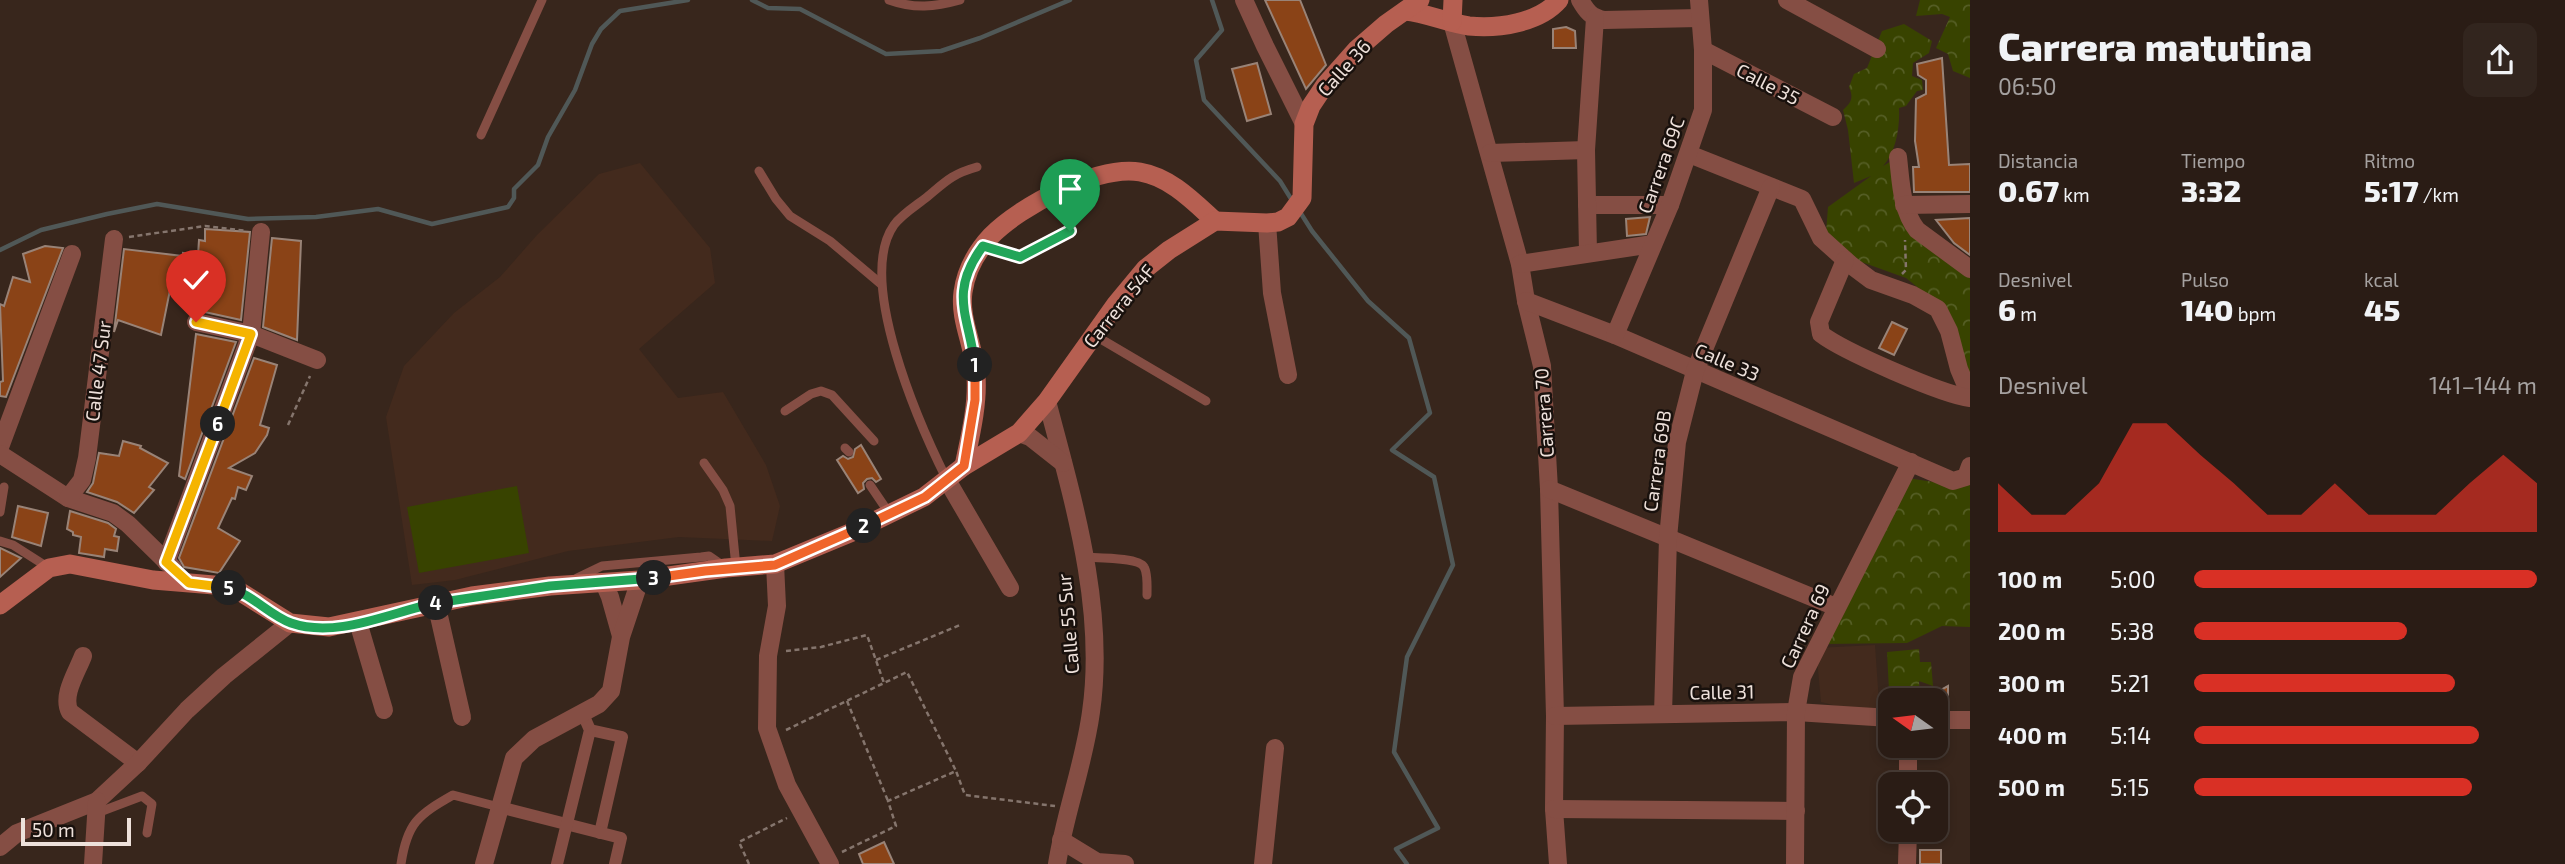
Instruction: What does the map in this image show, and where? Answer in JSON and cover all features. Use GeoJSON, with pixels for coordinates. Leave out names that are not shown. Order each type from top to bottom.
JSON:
{"type":"FeatureCollection","features":[{"type":"Feature","properties":{"kind":"main road"},"geometry":{"type":"LineString","coordinates":[[1453,0],[1461,24]]}},
{"type":"Feature","properties":{"kind":"main road"},"geometry":{"type":"LineString","coordinates":[[1413,6],[1461,24],[1516,23],[1534,19],[1550,10],[1559,0]]}},
{"type":"Feature","properties":{"kind":"main road","name":"Calle 36"},"geometry":{"type":"LineString","coordinates":[[1267,223],[1288,217],[1302,198],[1304,124],[1311,106],[1325,85],[1356,50],[1385,24],[1413,6]]}},
{"type":"Feature","properties":{"kind":"main road"},"geometry":{"type":"LineString","coordinates":[[964,466],[972,426],[976,378],[974,356],[963,313],[963,292],[968,271],[979,250],[1007,221],[1069,187],[1108,173],[1139,172],[1167,181],[1214,221],[1267,223]]}},
{"type":"Feature","properties":{"kind":"main road","name":"Carrera 54F"},"geometry":{"type":"LineString","coordinates":[[775,565],[925,497],[964,466],[1018,433],[1047,401],[1116,304],[1145,269],[1214,221]]}},
{"type":"Feature","properties":{"kind":"main road"},"geometry":{"type":"LineString","coordinates":[[0,605],[49,568],[70,564],[153,580],[214,585],[239,591],[290,622],[330,627],[436,603],[567,585],[775,565]]}},
{"type":"Feature","properties":{"kind":"street"},"geometry":{"type":"LineString","coordinates":[[1244,0],[1304,124]]}},
{"type":"Feature","properties":{"kind":"street"},"geometry":{"type":"LineString","coordinates":[[1580,0],[1587,12],[1595,18],[1699,9]]}},
{"type":"Feature","properties":{"kind":"street"},"geometry":{"type":"LineString","coordinates":[[1787,0],[1877,49]]}},
{"type":"Feature","properties":{"kind":"street","name":"Carrera 69C"},"geometry":{"type":"LineString","coordinates":[[1615,335],[1670,205],[1703,110],[1703,50],[1699,9]]}},
{"type":"Feature","properties":{"kind":"street"},"geometry":{"type":"LineString","coordinates":[[1588,253],[1586,150],[1595,18]]}},
{"type":"Feature","properties":{"kind":"street","name":"Carrera 70"},"geometry":{"type":"LineString","coordinates":[[1461,24],[1458,46],[1520,264],[1542,366],[1549,489],[1555,716],[1554,809],[1558,864]]}},
{"type":"Feature","properties":{"kind":"street","name":"Calle 35"},"geometry":{"type":"LineString","coordinates":[[1703,50],[1833,117]]}},
{"type":"Feature","properties":{"kind":"street"},"geometry":{"type":"LineString","coordinates":[[1490,153],[1586,150]]}},
{"type":"Feature","properties":{"kind":"street"},"geometry":{"type":"LineString","coordinates":[[1689,154],[1802,199],[1821,238],[1845,260],[1871,280],[1913,295],[1938,309],[1949,331],[1959,369],[1970,396]]}},
{"type":"Feature","properties":{"kind":"street"},"geometry":{"type":"LineString","coordinates":[[1898,157],[1903,205],[1911,223],[1970,269]]}},
{"type":"Feature","properties":{"kind":"street","name":"Carrera 69B"},"geometry":{"type":"LineString","coordinates":[[1663,714],[1668,538],[1677,442],[1695,371],[1771,187]]}},
{"type":"Feature","properties":{"kind":"street"},"geometry":{"type":"LineString","coordinates":[[1903,205],[1970,204]]}},
{"type":"Feature","properties":{"kind":"street"},"geometry":{"type":"LineString","coordinates":[[1587,205],[1670,205]]}},
{"type":"Feature","properties":{"kind":"street"},"geometry":{"type":"LineString","coordinates":[[1267,223],[1272,293],[1288,375]]}},
{"type":"Feature","properties":{"kind":"street"},"geometry":{"type":"LineString","coordinates":[[166,562],[251,334],[261,232]]}},
{"type":"Feature","properties":{"kind":"street","name":"Calle 47 Sur"},"geometry":{"type":"LineString","coordinates":[[68,498],[82,480],[87,458],[114,239]]}},
{"type":"Feature","properties":{"kind":"street"},"geometry":{"type":"LineString","coordinates":[[1520,264],[1653,244]]}},
{"type":"Feature","properties":{"kind":"street"},"geometry":{"type":"LineString","coordinates":[[0,447],[72,254]]}},
{"type":"Feature","properties":{"kind":"street"},"geometry":{"type":"LineString","coordinates":[[1845,260],[1819,322],[1821,334],[1858,355],[1944,391],[1970,396]]}},
{"type":"Feature","properties":{"kind":"street","name":"Calle 33"},"geometry":{"type":"LineString","coordinates":[[1526,301],[1615,335],[1953,481],[1966,477],[1970,466]]}},
{"type":"Feature","properties":{"kind":"street"},"geometry":{"type":"LineString","coordinates":[[196,322],[251,334],[317,360]]}},
{"type":"Feature","properties":{"kind":"street","name":"Calle 55 Sur"},"geometry":{"type":"LineString","coordinates":[[1047,401],[1083,558],[1094,641],[1094,677],[1086,743],[1057,864]]}},
{"type":"Feature","properties":{"kind":"street"},"geometry":{"type":"LineString","coordinates":[[1018,433],[1030,437],[1063,463]]}},
{"type":"Feature","properties":{"kind":"street"},"geometry":{"type":"LineString","coordinates":[[0,454],[68,498],[113,513],[189,583]]}},
{"type":"Feature","properties":{"kind":"street","name":"Carrera 69"},"geometry":{"type":"LineString","coordinates":[[1795,864],[1796,712],[1802,677],[1911,463]]}},
{"type":"Feature","properties":{"kind":"street"},"geometry":{"type":"LineString","coordinates":[[947,480],[1010,588]]}},
{"type":"Feature","properties":{"kind":"street"},"geometry":{"type":"LineString","coordinates":[[1549,489],[1836,607]]}},
{"type":"Feature","properties":{"kind":"street"},"geometry":{"type":"LineString","coordinates":[[775,565],[777,606],[768,656],[766,728],[787,785],[829,862]]}},
{"type":"Feature","properties":{"kind":"street"},"geometry":{"type":"LineString","coordinates":[[484,864],[514,758],[534,739],[599,704],[611,691],[621,637],[640,580]]}},
{"type":"Feature","properties":{"kind":"street"},"geometry":{"type":"LineString","coordinates":[[604,583],[621,637]]}},
{"type":"Feature","properties":{"kind":"street"},"geometry":{"type":"LineString","coordinates":[[436,603],[462,717]]}},
{"type":"Feature","properties":{"kind":"street"},"geometry":{"type":"LineString","coordinates":[[0,847],[17,833],[97,807],[187,710],[290,622]]}},
{"type":"Feature","properties":{"kind":"street"},"geometry":{"type":"LineString","coordinates":[[358,622],[384,710]]}},
{"type":"Feature","properties":{"kind":"street"},"geometry":{"type":"LineString","coordinates":[[83,656],[66,698],[69,712],[138,763]]}},
{"type":"Feature","properties":{"kind":"street"},"geometry":{"type":"LineString","coordinates":[[557,864],[590,730],[582,712]]}},
{"type":"Feature","properties":{"kind":"street","name":"Calle 31"},"geometry":{"type":"LineString","coordinates":[[1555,716],[1796,712],[1878,717]]}},
{"type":"Feature","properties":{"kind":"street"},"geometry":{"type":"LineString","coordinates":[[1948,720],[1970,720]]}},
{"type":"Feature","properties":{"kind":"street"},"geometry":{"type":"LineString","coordinates":[[590,730],[622,737],[600,832]]}},
{"type":"Feature","properties":{"kind":"street"},"geometry":{"type":"LineString","coordinates":[[1263,864],[1275,748]]}},
{"type":"Feature","properties":{"kind":"street"},"geometry":{"type":"LineString","coordinates":[[93,864],[97,807]]}},
{"type":"Feature","properties":{"kind":"street"},"geometry":{"type":"LineString","coordinates":[[499,807],[621,838],[615,864]]}},
{"type":"Feature","properties":{"kind":"street"},"geometry":{"type":"LineString","coordinates":[[1554,809],[1796,811]]}},
{"type":"Feature","properties":{"kind":"street"},"geometry":{"type":"LineString","coordinates":[[1061,840],[1095,863],[1125,864]]}},
{"type":"Feature","properties":{"kind":"street"},"geometry":{"type":"LineString","coordinates":[[1908,842],[1908,864]]}},
{"type":"Feature","properties":{"kind":"lane"},"geometry":{"type":"LineString","coordinates":[[481,135],[542,0]]}},
{"type":"Feature","properties":{"kind":"lane"},"geometry":{"type":"LineString","coordinates":[[889,0],[907,7],[937,6],[960,0]]}},
{"type":"Feature","properties":{"kind":"lane"},"geometry":{"type":"LineString","coordinates":[[947,480],[928,442],[894,351],[881,284],[886,246],[894,225],[956,173],[977,167]]}},
{"type":"Feature","properties":{"kind":"lane"},"geometry":{"type":"LineString","coordinates":[[759,171],[790,216],[839,248],[881,284]]}},
{"type":"Feature","properties":{"kind":"lane"},"geometry":{"type":"LineString","coordinates":[[979,250],[1020,257],[1070,231]]}},
{"type":"Feature","properties":{"kind":"lane"},"geometry":{"type":"LineString","coordinates":[[1094,335],[1206,401]]}},
{"type":"Feature","properties":{"kind":"lane"},"geometry":{"type":"LineString","coordinates":[[785,411],[811,394],[821,391],[832,395],[874,441]]}},
{"type":"Feature","properties":{"kind":"lane"},"geometry":{"type":"LineString","coordinates":[[567,585],[602,566],[709,556],[731,568],[730,506],[723,490],[704,463]]}},
{"type":"Feature","properties":{"kind":"lane"},"geometry":{"type":"LineString","coordinates":[[870,485],[890,514]]}},
{"type":"Feature","properties":{"kind":"lane"},"geometry":{"type":"LineString","coordinates":[[0,512],[4,487]]}},
{"type":"Feature","properties":{"kind":"lane"},"geometry":{"type":"LineString","coordinates":[[0,541],[13,545],[49,568]]}},
{"type":"Feature","properties":{"kind":"lane"},"geometry":{"type":"LineString","coordinates":[[1083,558],[1142,564],[1145,568],[1147,595]]}},
{"type":"Feature","properties":{"kind":"lane"},"geometry":{"type":"LineString","coordinates":[[401,864],[408,833],[424,811],[453,795],[499,807]]}},
{"type":"Feature","properties":{"kind":"lane"},"geometry":{"type":"LineString","coordinates":[[97,807],[136,796],[148,798],[152,804],[147,833]]}},
{"type":"Feature","properties":{"kind":"path"},"geometry":{"type":"LineString","coordinates":[[1889,286],[1906,270],[1905,228],[1911,223]]}},
{"type":"Feature","properties":{"kind":"path"},"geometry":{"type":"LineString","coordinates":[[114,239],[205,226],[261,232]]}},
{"type":"Feature","properties":{"kind":"path"},"geometry":{"type":"LineString","coordinates":[[288,425],[317,360]]}},
{"type":"Feature","properties":{"kind":"path"},"geometry":{"type":"LineString","coordinates":[[876,660],[960,625]]}},
{"type":"Feature","properties":{"kind":"path"},"geometry":{"type":"LineString","coordinates":[[768,656],[789,650],[821,647],[867,635],[884,683]]}},
{"type":"Feature","properties":{"kind":"path"},"geometry":{"type":"LineString","coordinates":[[770,737],[907,673],[956,771],[965,795],[1069,807]]}},
{"type":"Feature","properties":{"kind":"path"},"geometry":{"type":"LineString","coordinates":[[829,862],[896,826],[847,701]]}},
{"type":"Feature","properties":{"kind":"path"},"geometry":{"type":"LineString","coordinates":[[888,801],[956,771]]}},
{"type":"Feature","properties":{"kind":"path"},"geometry":{"type":"LineString","coordinates":[[749,864],[739,842],[802,811]]}},
{"type":"Feature","properties":{"kind":"shaded area"},"geometry":{"type":"Polygon","coordinates":[[[640,163],[710,248],[715,283],[639,349],[678,398],[723,392],[766,465],[780,506],[772,541],[679,537],[568,551],[455,580],[412,585],[386,417],[404,366],[454,313],[500,277],[537,235],[599,174],[640,163]]]}},
{"type":"Feature","properties":{"kind":"shaded area"},"geometry":{"type":"Polygon","coordinates":[[[1875,645],[1878,716],[1821,702],[1816,648],[1875,645]]]}},
{"type":"Feature","properties":{"kind":"green space"},"geometry":{"type":"Polygon","coordinates":[[[1920,0],[1970,0],[1970,78],[1953,71],[1948,54],[1936,48],[1950,17],[1942,14],[1916,16],[1920,0]]]}},
{"type":"Feature","properties":{"kind":"green space"},"geometry":{"type":"Polygon","coordinates":[[[1904,24],[1932,41],[1929,53],[1913,63],[1912,76],[1922,80],[1923,90],[1917,91],[1906,106],[1899,108],[1896,139],[1883,166],[1893,160],[1899,207],[1970,274],[1970,376],[1941,306],[1906,278],[1856,260],[1826,233],[1828,207],[1871,176],[1854,183],[1843,110],[1851,100],[1849,87],[1854,74],[1867,68],[1882,31],[1904,24]]]}},
{"type":"Feature","properties":{"kind":"green space"},"geometry":{"type":"Polygon","coordinates":[[[1970,474],[1970,627],[1942,626],[1907,643],[1822,644],[1907,478],[1954,485],[1970,474]]]}},
{"type":"Feature","properties":{"kind":"green space"},"geometry":{"type":"Polygon","coordinates":[[[517,486],[529,553],[419,573],[407,507],[517,486]]]}},
{"type":"Feature","properties":{"kind":"green space"},"geometry":{"type":"Polygon","coordinates":[[[1919,649],[1920,662],[1931,662],[1933,686],[1919,681],[1919,688],[1889,688],[1887,652],[1919,649]]]}},
{"type":"Feature","properties":{"kind":"building"},"geometry":{"type":"Polygon","coordinates":[[[1265,0],[1300,0],[1326,65],[1306,89],[1265,0]]]}},
{"type":"Feature","properties":{"kind":"building"},"geometry":{"type":"Polygon","coordinates":[[[1566,27],[1575,31],[1576,48],[1553,48],[1553,29],[1566,27]]]}},
{"type":"Feature","properties":{"kind":"building"},"geometry":{"type":"Polygon","coordinates":[[[1942,58],[1949,165],[1970,164],[1970,192],[1914,192],[1913,167],[1919,167],[1915,141],[1916,99],[1926,94],[1926,80],[1918,75],[1917,64],[1942,58]]]}},
{"type":"Feature","properties":{"kind":"building"},"geometry":{"type":"Polygon","coordinates":[[[1257,63],[1271,114],[1247,121],[1232,69],[1257,63]]]}},
{"type":"Feature","properties":{"kind":"building"},"geometry":{"type":"Polygon","coordinates":[[[1650,217],[1646,234],[1627,236],[1626,219],[1650,217]]]}},
{"type":"Feature","properties":{"kind":"building"},"geometry":{"type":"Polygon","coordinates":[[[1970,218],[1970,255],[1954,243],[1936,220],[1970,218]]]}},
{"type":"Feature","properties":{"kind":"building"},"geometry":{"type":"Polygon","coordinates":[[[205,229],[250,232],[241,320],[200,311],[204,276],[180,271],[178,286],[171,285],[161,335],[118,320],[114,332],[124,249],[183,256],[183,253],[198,255],[199,240],[205,241],[205,229]]]}},
{"type":"Feature","properties":{"kind":"building"},"geometry":{"type":"Polygon","coordinates":[[[272,238],[301,241],[297,340],[263,327],[272,238]]]}},
{"type":"Feature","properties":{"kind":"building"},"geometry":{"type":"Polygon","coordinates":[[[45,246],[63,248],[6,397],[0,396],[0,382],[3,381],[0,304],[4,306],[13,277],[30,282],[23,254],[45,246]]]}},
{"type":"Feature","properties":{"kind":"building"},"geometry":{"type":"Polygon","coordinates":[[[1892,322],[1907,329],[1894,355],[1879,348],[1892,322]]]}},
{"type":"Feature","properties":{"kind":"building"},"geometry":{"type":"Polygon","coordinates":[[[196,334],[236,342],[185,479],[179,476],[196,334]]]}},
{"type":"Feature","properties":{"kind":"building"},"geometry":{"type":"Polygon","coordinates":[[[254,358],[277,365],[260,425],[269,428],[267,435],[255,453],[229,468],[252,476],[246,490],[238,487],[235,499],[232,498],[218,528],[240,541],[219,573],[184,567],[179,558],[254,358]]]}},
{"type":"Feature","properties":{"kind":"building"},"geometry":{"type":"Polygon","coordinates":[[[123,441],[141,446],[140,448],[168,463],[149,487],[154,490],[134,513],[117,502],[87,492],[93,483],[99,453],[119,456],[123,441]]]}},
{"type":"Feature","properties":{"kind":"building"},"geometry":{"type":"Polygon","coordinates":[[[861,445],[881,479],[876,482],[872,478],[867,479],[863,483],[864,489],[858,493],[837,460],[843,456],[848,459],[853,457],[855,449],[861,445]]]}},
{"type":"Feature","properties":{"kind":"building"},"geometry":{"type":"Polygon","coordinates":[[[18,506],[48,513],[41,546],[12,537],[18,506]]]}},
{"type":"Feature","properties":{"kind":"building"},"geometry":{"type":"Polygon","coordinates":[[[70,511],[108,523],[116,529],[114,536],[119,537],[117,551],[105,549],[104,557],[79,553],[81,537],[73,535],[73,532],[67,529],[70,511]]]}},
{"type":"Feature","properties":{"kind":"building"},"geometry":{"type":"Polygon","coordinates":[[[0,548],[21,558],[0,577],[0,548]]]}},
{"type":"Feature","properties":{"kind":"building"},"geometry":{"type":"Polygon","coordinates":[[[884,842],[894,864],[863,864],[859,854],[884,842]]]}},
{"type":"Feature","properties":{"kind":"building"},"geometry":{"type":"Polygon","coordinates":[[[1920,850],[1941,850],[1941,864],[1920,864],[1920,850]]]}},
{"type":"Feature","properties":{"kind":"waterway"},"geometry":{"type":"LineString","coordinates":[[0,250],[41,230],[157,204],[248,219],[316,217],[378,209],[432,224],[508,207],[514,198],[514,189],[538,165],[548,137],[575,90],[592,44],[601,29],[620,11],[688,0]]}},
{"type":"Feature","properties":{"kind":"waterway"},"geometry":{"type":"LineString","coordinates":[[752,0],[768,8],[800,9],[886,54],[941,51],[980,38],[1070,0]]}},
{"type":"Feature","properties":{"kind":"waterway"},"geometry":{"type":"LineString","coordinates":[[1212,0],[1222,30],[1196,60],[1204,100],[1280,181],[1293,202]]}},
{"type":"Feature","properties":{"kind":"waterway"},"geometry":{"type":"LineString","coordinates":[[1300,212],[1368,301],[1409,338],[1430,413],[1392,450],[1434,477],[1453,565],[1407,657],[1394,752],[1438,828],[1396,849],[1407,864]]}},
{"type":"Feature","properties":{"kind":"route"},"geometry":{"type":"LineString","coordinates":[[196,322],[251,334],[166,562],[189,583],[239,591],[290,622],[330,627],[472,596],[775,565],[925,497],[964,466],[972,426],[976,378],[974,356],[963,313],[963,292],[968,271],[976,255],[983,246],[1020,257],[1070,231]]}}]}
